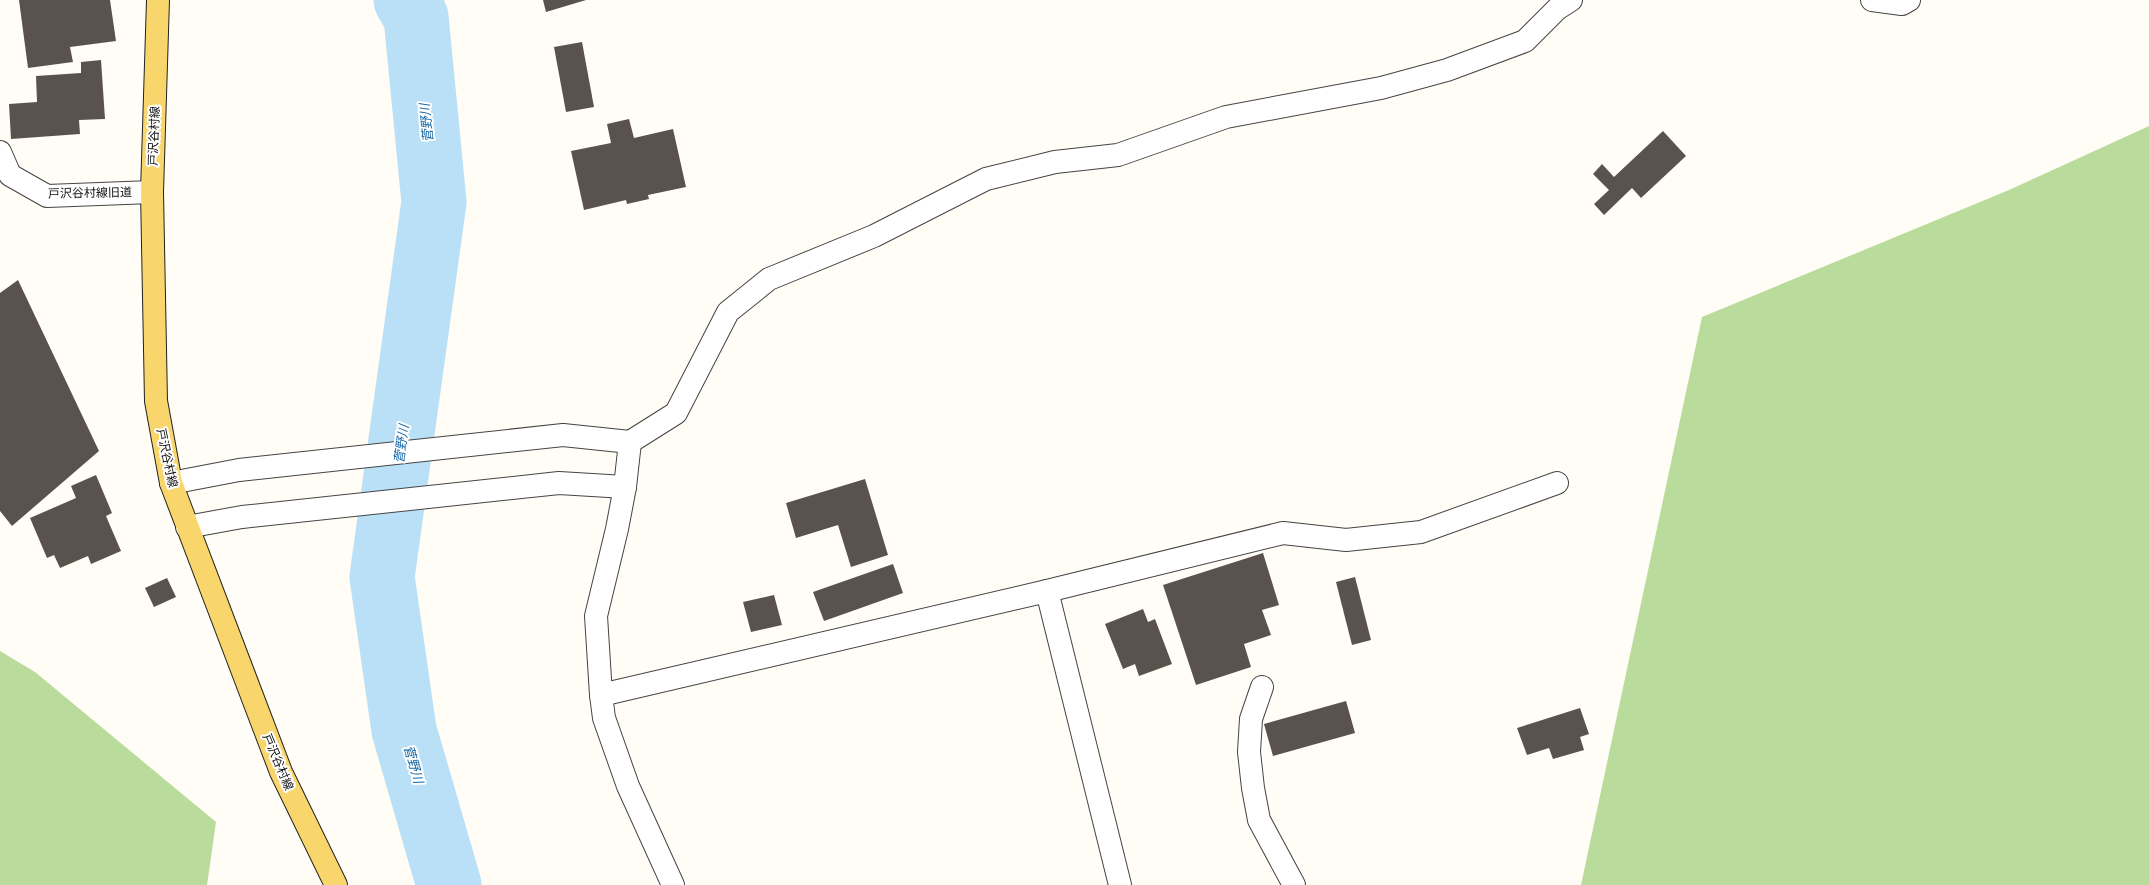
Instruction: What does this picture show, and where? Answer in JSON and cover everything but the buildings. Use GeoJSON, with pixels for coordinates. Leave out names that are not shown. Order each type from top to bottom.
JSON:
{"type":"FeatureCollection","features":[{"type":"Feature","properties":{"kind":"main road","name":"戸沢谷村線"},"geometry":{"type":"LineString","coordinates":[[158,0],[152,192],[156,401],[171,483],[281,772],[336,885]]}},
{"type":"Feature","properties":{"kind":"street"},"geometry":{"type":"LineString","coordinates":[[171,483],[239,470],[563,435],[630,442],[676,413],[728,312],[769,279],[874,236],[986,179],[1055,162],[1118,155],[1226,117],[1381,88],[1447,70],[1525,41],[1557,9],[1571,0]]}},
{"type":"Feature","properties":{"kind":"street"},"geometry":{"type":"LineString","coordinates":[[1872,0],[1902,4],[1908,0]]}},
{"type":"Feature","properties":{"kind":"street","name":"戸沢谷村線旧道"},"geometry":{"type":"LineString","coordinates":[[0,152],[10,175],[46,196],[152,192]]}},
{"type":"Feature","properties":{"kind":"street"},"geometry":{"type":"LineString","coordinates":[[630,442],[625,487],[617,529],[596,616],[601,695],[604,718],[628,786],[673,885]]}},
{"type":"Feature","properties":{"kind":"street"},"geometry":{"type":"LineString","coordinates":[[187,527],[242,517],[559,483],[625,487]]}},
{"type":"Feature","properties":{"kind":"street"},"geometry":{"type":"LineString","coordinates":[[601,695],[1047,591],[1283,533],[1346,540],[1421,532],[1557,483]]}},
{"type":"Feature","properties":{"kind":"street"},"geometry":{"type":"LineString","coordinates":[[1047,591],[1120,885]]}},
{"type":"Feature","properties":{"kind":"street"},"geometry":{"type":"LineString","coordinates":[[1262,687],[1251,719],[1249,752],[1253,788],[1259,820],[1294,885]]}},
{"type":"Feature","properties":{"kind":"green space"},"geometry":{"type":"Polygon","coordinates":[[[2149,126],[2149,885],[1581,885],[1702,317],[2009,190],[2149,126]]]}},
{"type":"Feature","properties":{"kind":"green space"},"geometry":{"type":"Polygon","coordinates":[[[0,651],[35,672],[216,822],[207,885],[0,885],[0,651]]]}},
{"type":"Feature","properties":{"kind":"waterway","name":"菅野川"},"geometry":{"type":"LineString","coordinates":[[406,0],[416,17],[434,202],[382,577],[404,730],[449,885]]}}]}
